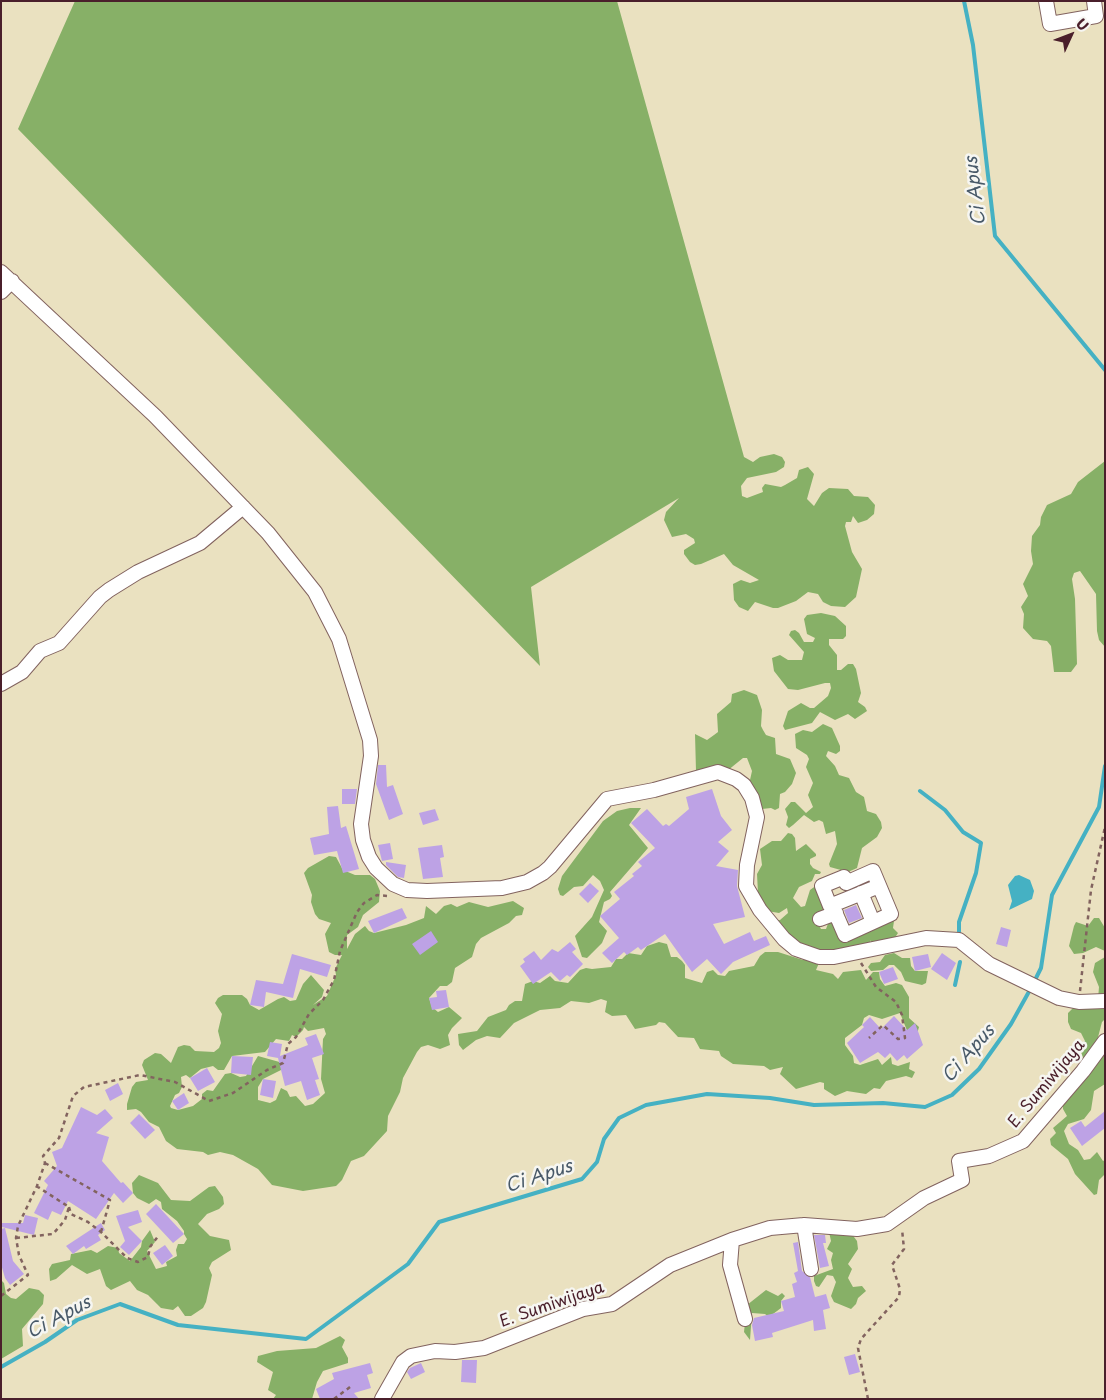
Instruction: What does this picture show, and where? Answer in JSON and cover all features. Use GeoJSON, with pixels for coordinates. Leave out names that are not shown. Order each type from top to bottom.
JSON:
{"type":"FeatureCollection","features":[{"type":"Feature","properties":{"kind":"street"},"geometry":{"type":"LineString","coordinates":[[1046,1],[1050,24],[1096,16],[1094,1]]}},
{"type":"Feature","properties":{"kind":"street"},"geometry":{"type":"LineString","coordinates":[[1,272],[148,409],[243,507],[301,572],[315,592],[339,639],[370,740],[370,756],[361,824],[363,840],[369,857],[376,868],[388,880],[399,887],[418,891],[485,889],[527,882],[550,867],[607,799],[654,790],[718,772],[727,774],[744,785],[756,808],[757,817],[746,877],[751,897],[760,910],[796,949],[819,957],[856,953],[900,941],[943,937],[959,940],[989,964],[1059,998],[1079,1002],[1105,1001]]}},
{"type":"Feature","properties":{"kind":"street"},"geometry":{"type":"LineString","coordinates":[[1,292],[12,281]]}},
{"type":"Feature","properties":{"kind":"street"},"geometry":{"type":"LineString","coordinates":[[1,684],[22,672],[40,651],[59,643],[100,597],[109,590],[138,572],[200,543],[243,507]]}},
{"type":"Feature","properties":{"kind":"street"},"geometry":{"type":"LineString","coordinates":[[846,882],[873,872],[891,914],[844,935],[834,909],[830,906],[822,886],[844,877],[846,882],[873,922]]}},
{"type":"Feature","properties":{"kind":"street"},"geometry":{"type":"LineString","coordinates":[[820,919],[856,895],[879,886]]}},
{"type":"Feature","properties":{"kind":"street","name":"E. Sumiwijaya"},"geometry":{"type":"LineString","coordinates":[[382,1399],[403,1362],[411,1356],[435,1351],[455,1352],[484,1348],[583,1309],[612,1304],[670,1265],[732,1240],[770,1228],[804,1225],[872,1228],[887,1224],[924,1198],[962,1180],[959,1161],[989,1156],[1023,1141],[1083,1071],[1105,1041]]}},
{"type":"Feature","properties":{"kind":"street"},"geometry":{"type":"LineString","coordinates":[[804,1225],[811,1270]]}},
{"type":"Feature","properties":{"kind":"street"},"geometry":{"type":"LineString","coordinates":[[732,1240],[730,1265],[745,1319]]}},
{"type":"Feature","properties":{"kind":"path"},"geometry":{"type":"LineString","coordinates":[[1079,1002],[1091,890],[1105,827]]}},
{"type":"Feature","properties":{"kind":"path"},"geometry":{"type":"LineString","coordinates":[[1,1296],[28,1275],[19,1256],[16,1238],[18,1226],[37,1186],[45,1163],[43,1156],[59,1138],[73,1096],[84,1087],[140,1075],[175,1082],[209,1101],[233,1092],[267,1070],[283,1063],[288,1044],[296,1037],[309,1014],[323,1000],[334,980],[340,950],[358,912],[364,903],[376,895],[392,896],[399,887]]}},
{"type":"Feature","properties":{"kind":"path"},"geometry":{"type":"LineString","coordinates":[[856,953],[876,987],[896,1002],[902,1016],[905,1038],[898,1039],[883,1025],[869,1038]]}},
{"type":"Feature","properties":{"kind":"path"},"geometry":{"type":"LineString","coordinates":[[45,1163],[110,1200],[101,1232]]}},
{"type":"Feature","properties":{"kind":"path"},"geometry":{"type":"LineString","coordinates":[[37,1186],[68,1207],[71,1214],[88,1222],[101,1232],[127,1258],[138,1262],[148,1257],[150,1247],[159,1235]]}},
{"type":"Feature","properties":{"kind":"path"},"geometry":{"type":"LineString","coordinates":[[16,1238],[53,1234],[65,1220],[68,1207]]}},
{"type":"Feature","properties":{"kind":"path"},"geometry":{"type":"LineString","coordinates":[[868,1399],[858,1348],[861,1339],[899,1297],[900,1289],[892,1265],[904,1248],[900,1215]]}},
{"type":"Feature","properties":{"kind":"path"},"geometry":{"type":"LineString","coordinates":[[334,1399],[350,1387]]}},
{"type":"Feature","properties":{"kind":"green space"},"geometry":{"type":"Polygon","coordinates":[[[75,1],[617,1],[744,457],[753,462],[760,457],[774,454],[782,457],[785,462],[784,467],[776,472],[747,478],[741,486],[742,496],[747,498],[763,492],[762,488],[765,484],[781,487],[797,478],[799,470],[808,467],[814,474],[807,499],[814,506],[822,493],[829,488],[848,489],[854,496],[868,497],[875,505],[874,514],[867,520],[858,523],[853,516],[851,522],[846,522],[845,526],[852,552],[862,569],[856,597],[845,607],[831,606],[823,602],[818,594],[808,592],[796,601],[778,608],[755,602],[748,611],[739,607],[734,600],[733,584],[741,580],[750,583],[759,580],[733,565],[724,554],[701,564],[695,565],[690,562],[684,554],[684,550],[695,543],[694,539],[686,534],[672,537],[664,520],[666,512],[679,498],[531,587],[540,666],[18,129],[75,1]]]}},
{"type":"Feature","properties":{"kind":"green space"},"geometry":{"type":"Polygon","coordinates":[[[1105,461],[1105,647],[1099,640],[1097,631],[1096,594],[1080,571],[1074,573],[1072,579],[1075,599],[1077,664],[1071,672],[1054,672],[1051,646],[1047,641],[1033,639],[1023,628],[1024,614],[1021,607],[1028,596],[1023,584],[1033,564],[1031,551],[1032,536],[1040,525],[1041,517],[1047,505],[1071,494],[1078,482],[1105,461]]]}},
{"type":"Feature","properties":{"kind":"green space"},"geometry":{"type":"Polygon","coordinates":[[[821,613],[835,616],[846,626],[846,636],[843,639],[829,639],[829,645],[837,655],[837,670],[841,670],[848,664],[853,664],[856,669],[861,693],[858,702],[867,711],[855,719],[848,714],[835,720],[820,712],[812,723],[785,730],[783,726],[788,711],[801,703],[814,708],[828,696],[831,688],[830,683],[825,683],[798,690],[788,689],[774,671],[772,658],[780,655],[788,660],[802,660],[804,652],[789,635],[791,631],[795,630],[804,642],[813,642],[815,638],[807,634],[804,619],[807,615],[821,613]]]}},
{"type":"Feature","properties":{"kind":"green space"},"geometry":{"type":"Polygon","coordinates":[[[744,690],[757,695],[762,710],[761,726],[766,735],[775,738],[776,754],[790,759],[796,773],[792,784],[785,792],[780,794],[779,808],[775,810],[771,808],[762,809],[746,781],[750,780],[752,771],[747,758],[743,758],[727,771],[699,774],[696,771],[695,734],[707,740],[718,732],[717,714],[731,702],[732,694],[744,690]]]}},
{"type":"Feature","properties":{"kind":"green space"},"geometry":{"type":"Polygon","coordinates":[[[823,724],[832,728],[840,746],[840,751],[836,754],[828,751],[826,756],[835,766],[839,775],[849,778],[856,792],[864,797],[867,811],[876,814],[881,822],[882,828],[877,837],[862,848],[857,868],[848,872],[830,867],[829,864],[837,844],[835,831],[826,834],[823,822],[819,820],[814,822],[804,815],[789,828],[786,825],[788,817],[785,809],[791,802],[795,802],[806,813],[813,807],[808,795],[813,783],[806,767],[809,759],[807,755],[796,748],[795,734],[803,730],[812,732],[823,724]]]}},
{"type":"Feature","properties":{"kind":"green space"},"geometry":{"type":"Polygon","coordinates":[[[641,808],[629,825],[648,848],[610,892],[612,896],[610,899],[604,902],[599,922],[607,931],[602,943],[587,958],[582,957],[575,936],[592,917],[604,890],[600,881],[593,875],[583,886],[574,887],[563,896],[560,895],[558,889],[562,876],[603,821],[617,811],[641,808]]]}},
{"type":"Feature","properties":{"kind":"green space"},"geometry":{"type":"Polygon","coordinates":[[[788,833],[792,834],[795,838],[796,851],[806,844],[816,854],[816,856],[810,859],[810,864],[821,872],[820,874],[815,874],[812,881],[799,887],[793,898],[801,907],[805,906],[810,890],[817,885],[829,906],[819,925],[821,929],[826,929],[829,921],[833,919],[841,932],[893,919],[893,928],[898,933],[894,939],[871,944],[871,940],[869,945],[819,963],[816,970],[833,974],[838,979],[843,972],[861,970],[866,980],[873,972],[879,972],[880,979],[885,986],[896,983],[902,985],[909,997],[909,1018],[919,1027],[917,1034],[908,1033],[900,1013],[882,1019],[869,1015],[864,1018],[862,1025],[845,1038],[845,1045],[853,1056],[854,1063],[860,1065],[878,1059],[882,1065],[891,1057],[892,1064],[898,1066],[910,1062],[909,1069],[915,1072],[912,1078],[906,1076],[886,1081],[880,1089],[874,1088],[866,1094],[847,1091],[835,1096],[824,1089],[824,1083],[820,1082],[796,1089],[780,1074],[783,1067],[770,1070],[764,1066],[733,1064],[721,1056],[719,1051],[700,1049],[694,1038],[678,1037],[665,1023],[659,1022],[656,1025],[635,1029],[626,1015],[612,1016],[605,1012],[607,1001],[601,999],[589,1003],[571,1001],[560,1008],[540,1010],[514,1023],[500,1038],[487,1036],[476,1040],[463,1050],[459,1045],[458,1034],[477,1031],[488,1017],[506,1010],[515,1001],[522,1001],[525,984],[533,981],[540,983],[550,976],[555,981],[568,983],[580,970],[611,967],[616,959],[622,959],[628,953],[641,955],[647,946],[659,942],[667,944],[671,957],[677,957],[685,965],[685,978],[702,983],[707,972],[713,970],[718,975],[725,976],[729,971],[754,966],[765,952],[778,952],[803,960],[802,955],[773,921],[780,920],[788,913],[787,908],[779,913],[767,911],[758,893],[757,874],[762,865],[760,849],[772,841],[781,841],[788,833]]]}},
{"type":"Feature","properties":{"kind":"green space"},"geometry":{"type":"Polygon","coordinates":[[[329,856],[336,857],[343,870],[355,875],[370,875],[375,879],[380,891],[379,902],[363,915],[358,927],[347,935],[347,949],[355,934],[365,926],[374,933],[406,925],[424,918],[426,906],[436,914],[444,906],[451,904],[457,907],[469,902],[488,907],[513,901],[524,908],[522,915],[516,916],[509,923],[481,938],[476,944],[472,957],[455,968],[452,982],[447,986],[440,986],[429,998],[432,1007],[438,1012],[449,1007],[462,1018],[448,1035],[450,1045],[440,1049],[428,1045],[421,1047],[417,1052],[403,1078],[400,1092],[388,1116],[387,1131],[364,1156],[351,1161],[342,1180],[336,1186],[303,1191],[272,1185],[258,1169],[233,1155],[220,1152],[208,1155],[203,1152],[177,1149],[166,1141],[159,1127],[149,1122],[141,1112],[136,1109],[127,1110],[127,1104],[132,1087],[136,1082],[148,1080],[142,1065],[144,1060],[155,1053],[161,1054],[171,1063],[178,1047],[184,1045],[190,1046],[195,1051],[214,1052],[219,1048],[221,1043],[218,1031],[222,1014],[215,1003],[223,995],[242,995],[250,1005],[259,1010],[284,997],[290,1001],[296,1000],[303,984],[311,975],[324,990],[322,997],[313,1005],[327,996],[336,975],[335,969],[342,955],[335,955],[329,952],[325,934],[331,923],[319,919],[315,914],[311,902],[312,895],[304,873],[308,868],[329,856]],[[304,1027],[296,1037],[292,1035],[289,1041],[276,1039],[265,1052],[232,1056],[224,1070],[218,1070],[213,1066],[201,1069],[190,1078],[186,1075],[181,1077],[182,1087],[179,1093],[175,1095],[170,1106],[171,1108],[178,1110],[193,1106],[202,1099],[202,1094],[207,1090],[213,1091],[225,1074],[231,1073],[240,1077],[246,1076],[258,1056],[283,1063],[281,1070],[263,1079],[258,1087],[258,1100],[270,1103],[276,1100],[281,1088],[287,1091],[290,1097],[296,1096],[305,1106],[313,1104],[325,1093],[321,1079],[323,1039],[326,1034],[324,1028],[308,1031],[304,1027]]]}},
{"type":"Feature","properties":{"kind":"green space"},"geometry":{"type":"Polygon","coordinates":[[[1094,918],[1099,918],[1105,928],[1105,951],[1096,947],[1083,953],[1074,954],[1069,946],[1076,922],[1088,926],[1094,918]]]}},
{"type":"Feature","properties":{"kind":"green space"},"geometry":{"type":"Polygon","coordinates":[[[894,953],[902,958],[910,958],[911,966],[915,971],[928,971],[926,983],[922,985],[905,981],[901,972],[894,965],[889,965],[883,970],[871,971],[868,967],[871,963],[880,962],[885,955],[894,953]]]}},
{"type":"Feature","properties":{"kind":"green space"},"geometry":{"type":"Polygon","coordinates":[[[1105,957],[1105,1019],[1102,1022],[1097,1041],[1099,1051],[1105,1054],[1105,1084],[1094,1091],[1091,1110],[1084,1119],[1068,1124],[1064,1131],[1069,1144],[1078,1150],[1084,1160],[1090,1159],[1097,1152],[1103,1161],[1105,1160],[1105,1174],[1099,1180],[1097,1194],[1094,1195],[1075,1174],[1068,1159],[1051,1145],[1050,1139],[1056,1133],[1053,1128],[1067,1116],[1063,1109],[1063,1100],[1077,1089],[1082,1081],[1085,1065],[1080,1048],[1085,1041],[1081,1033],[1071,1029],[1068,1022],[1068,1013],[1074,1007],[1098,999],[1099,987],[1093,972],[1095,963],[1105,957]]]}},
{"type":"Feature","properties":{"kind":"green space"},"geometry":{"type":"Polygon","coordinates":[[[139,1175],[158,1183],[171,1200],[190,1201],[209,1187],[215,1186],[223,1197],[224,1204],[219,1209],[207,1214],[198,1224],[210,1236],[229,1240],[231,1250],[212,1262],[209,1268],[212,1275],[206,1302],[203,1308],[191,1316],[185,1316],[178,1306],[173,1310],[161,1308],[148,1295],[137,1290],[130,1281],[111,1290],[106,1286],[100,1269],[87,1274],[72,1265],[56,1279],[50,1281],[49,1269],[52,1264],[70,1260],[71,1254],[91,1250],[97,1253],[108,1246],[118,1248],[119,1253],[130,1261],[141,1247],[142,1241],[150,1230],[155,1242],[147,1251],[156,1269],[167,1266],[166,1262],[177,1256],[178,1244],[184,1244],[187,1239],[184,1231],[177,1221],[162,1209],[161,1202],[156,1199],[149,1204],[137,1198],[133,1193],[132,1183],[139,1175]]]}},
{"type":"Feature","properties":{"kind":"green space"},"geometry":{"type":"Polygon","coordinates":[[[829,1232],[851,1233],[857,1241],[858,1249],[848,1264],[852,1269],[848,1278],[853,1287],[862,1286],[866,1291],[858,1298],[856,1304],[851,1309],[834,1302],[831,1296],[836,1282],[833,1276],[827,1275],[819,1287],[816,1286],[814,1281],[814,1276],[833,1269],[831,1260],[833,1253],[827,1249],[831,1241],[829,1232]]]}},
{"type":"Feature","properties":{"kind":"green space"},"geometry":{"type":"Polygon","coordinates":[[[1,1280],[4,1283],[6,1294],[11,1298],[16,1299],[29,1288],[39,1290],[44,1295],[43,1304],[22,1329],[23,1346],[1,1359],[1,1280]]]}},
{"type":"Feature","properties":{"kind":"green space"},"geometry":{"type":"Polygon","coordinates":[[[766,1290],[778,1296],[782,1293],[785,1296],[781,1301],[781,1308],[769,1317],[765,1314],[752,1313],[750,1340],[744,1332],[747,1305],[766,1290]]]}},
{"type":"Feature","properties":{"kind":"green space"},"geometry":{"type":"Polygon","coordinates":[[[340,1336],[345,1340],[342,1347],[348,1358],[348,1363],[323,1371],[317,1382],[312,1399],[273,1399],[276,1395],[268,1390],[273,1372],[257,1362],[258,1356],[277,1351],[316,1348],[340,1336]]]}},
{"type":"Feature","properties":{"kind":"water"},"geometry":{"type":"Polygon","coordinates":[[[1019,875],[1030,880],[1034,891],[1032,899],[1009,910],[1012,901],[1008,885],[1015,876],[1019,875]]]}},
{"type":"Feature","properties":{"kind":"building"},"geometry":{"type":"Polygon","coordinates":[[[378,765],[386,765],[387,787],[393,785],[403,814],[389,820],[376,784],[378,765]]]}},
{"type":"Feature","properties":{"kind":"building"},"geometry":{"type":"Polygon","coordinates":[[[342,789],[357,789],[355,804],[342,804],[342,789]]]}},
{"type":"Feature","properties":{"kind":"building"},"geometry":{"type":"Polygon","coordinates":[[[712,789],[721,816],[732,830],[718,842],[729,851],[716,866],[738,870],[737,886],[745,917],[713,924],[724,944],[750,932],[754,941],[766,936],[770,945],[733,962],[721,974],[707,959],[692,972],[665,934],[641,950],[638,947],[627,955],[624,952],[612,963],[602,953],[619,938],[600,916],[620,899],[614,892],[634,876],[632,874],[642,866],[638,862],[655,848],[631,823],[647,809],[663,826],[666,824],[669,826],[689,809],[686,797],[712,789]]]}},
{"type":"Feature","properties":{"kind":"building"},"geometry":{"type":"Polygon","coordinates":[[[338,806],[341,828],[346,826],[359,869],[343,873],[337,851],[314,855],[310,838],[329,834],[327,807],[338,806]]]}},
{"type":"Feature","properties":{"kind":"building"},"geometry":{"type":"Polygon","coordinates":[[[435,809],[439,820],[423,825],[419,813],[435,809]]]}},
{"type":"Feature","properties":{"kind":"building"},"geometry":{"type":"Polygon","coordinates":[[[390,843],[393,859],[382,861],[378,845],[390,843]]]}},
{"type":"Feature","properties":{"kind":"building"},"geometry":{"type":"Polygon","coordinates":[[[442,845],[444,857],[440,858],[443,877],[423,879],[418,848],[442,845]]]}},
{"type":"Feature","properties":{"kind":"building"},"geometry":{"type":"Polygon","coordinates":[[[386,862],[406,865],[404,878],[398,877],[386,865],[386,862]]]}},
{"type":"Feature","properties":{"kind":"building"},"geometry":{"type":"Polygon","coordinates":[[[590,883],[599,891],[588,903],[579,894],[590,883]]]}},
{"type":"Feature","properties":{"kind":"building"},"geometry":{"type":"Polygon","coordinates":[[[856,905],[862,918],[849,923],[844,910],[856,905]]]}},
{"type":"Feature","properties":{"kind":"building"},"geometry":{"type":"Polygon","coordinates":[[[402,908],[407,918],[374,933],[368,921],[402,908]]]}},
{"type":"Feature","properties":{"kind":"building"},"geometry":{"type":"Polygon","coordinates":[[[1001,927],[1011,930],[1007,947],[996,944],[1001,927]]]}},
{"type":"Feature","properties":{"kind":"building"},"geometry":{"type":"Polygon","coordinates":[[[431,931],[438,942],[420,955],[412,944],[431,931]]]}},
{"type":"Feature","properties":{"kind":"building"},"geometry":{"type":"Polygon","coordinates":[[[570,942],[576,949],[572,952],[583,964],[570,977],[567,975],[560,981],[551,972],[533,984],[520,966],[525,962],[523,959],[534,951],[541,960],[552,949],[558,952],[570,942]]]}},
{"type":"Feature","properties":{"kind":"building"},"geometry":{"type":"Polygon","coordinates":[[[942,953],[956,963],[947,980],[931,969],[942,953]]]}},
{"type":"Feature","properties":{"kind":"building"},"geometry":{"type":"Polygon","coordinates":[[[292,954],[331,965],[327,977],[300,969],[293,998],[266,992],[264,1007],[250,1005],[256,980],[283,984],[292,954]]]}},
{"type":"Feature","properties":{"kind":"building"},"geometry":{"type":"Polygon","coordinates":[[[928,954],[931,967],[915,971],[912,957],[928,954]]]}},
{"type":"Feature","properties":{"kind":"building"},"geometry":{"type":"Polygon","coordinates":[[[893,967],[898,979],[884,984],[879,972],[893,967]]]}},
{"type":"Feature","properties":{"kind":"building"},"geometry":{"type":"Polygon","coordinates":[[[446,990],[449,1007],[432,1010],[429,998],[437,997],[436,991],[446,990]]]}},
{"type":"Feature","properties":{"kind":"building"},"geometry":{"type":"Polygon","coordinates":[[[894,1016],[907,1030],[915,1023],[923,1045],[907,1059],[904,1055],[897,1061],[890,1053],[885,1058],[878,1052],[860,1063],[847,1043],[864,1027],[862,1025],[870,1017],[881,1029],[894,1016]]]}},
{"type":"Feature","properties":{"kind":"building"},"geometry":{"type":"Polygon","coordinates":[[[316,1034],[324,1054],[312,1058],[319,1079],[315,1080],[320,1095],[307,1100],[301,1081],[285,1086],[278,1058],[267,1056],[270,1042],[282,1044],[280,1056],[308,1045],[305,1038],[316,1034]]]}},
{"type":"Feature","properties":{"kind":"building"},"geometry":{"type":"Polygon","coordinates":[[[232,1056],[253,1057],[251,1075],[231,1073],[232,1056]]]}},
{"type":"Feature","properties":{"kind":"building"},"geometry":{"type":"Polygon","coordinates":[[[207,1068],[215,1082],[198,1091],[190,1078],[207,1068]]]}},
{"type":"Feature","properties":{"kind":"building"},"geometry":{"type":"Polygon","coordinates":[[[263,1079],[276,1081],[273,1098],[260,1095],[263,1079]]]}},
{"type":"Feature","properties":{"kind":"building"},"geometry":{"type":"Polygon","coordinates":[[[118,1083],[123,1094],[110,1101],[105,1090],[118,1083]]]}},
{"type":"Feature","properties":{"kind":"building"},"geometry":{"type":"Polygon","coordinates":[[[184,1093],[189,1103],[178,1110],[172,1101],[184,1093]]]}},
{"type":"Feature","properties":{"kind":"building"},"geometry":{"type":"Polygon","coordinates":[[[81,1107],[97,1115],[105,1109],[113,1118],[96,1133],[109,1137],[102,1161],[121,1183],[123,1182],[133,1193],[123,1203],[114,1193],[96,1219],[68,1201],[61,1215],[52,1211],[48,1220],[34,1213],[48,1185],[44,1181],[57,1166],[52,1152],[62,1148],[81,1107]]]}},
{"type":"Feature","properties":{"kind":"building"},"geometry":{"type":"Polygon","coordinates":[[[1105,1111],[1105,1128],[1082,1146],[1070,1128],[1081,1121],[1085,1127],[1105,1111]]]}},
{"type":"Feature","properties":{"kind":"building"},"geometry":{"type":"Polygon","coordinates":[[[139,1114],[155,1130],[145,1139],[130,1123],[139,1114]]]}},
{"type":"Feature","properties":{"kind":"building"},"geometry":{"type":"Polygon","coordinates":[[[156,1204],[184,1234],[173,1243],[146,1214],[156,1204]]]}},
{"type":"Feature","properties":{"kind":"building"},"geometry":{"type":"Polygon","coordinates":[[[138,1210],[142,1222],[128,1227],[142,1241],[129,1255],[120,1247],[125,1241],[116,1216],[138,1210]]]}},
{"type":"Feature","properties":{"kind":"building"},"geometry":{"type":"Polygon","coordinates":[[[25,1215],[38,1218],[34,1235],[2,1227],[2,1223],[23,1223],[25,1215]]]}},
{"type":"Feature","properties":{"kind":"building"},"geometry":{"type":"Polygon","coordinates":[[[101,1223],[105,1230],[98,1235],[101,1240],[86,1249],[84,1246],[73,1254],[66,1246],[101,1223]]]}},
{"type":"Feature","properties":{"kind":"building"},"geometry":{"type":"Polygon","coordinates":[[[5,1228],[13,1261],[24,1274],[10,1285],[5,1278],[1,1264],[1,1229],[5,1228]]]}},
{"type":"Feature","properties":{"kind":"building"},"geometry":{"type":"Polygon","coordinates":[[[814,1235],[825,1235],[826,1243],[823,1243],[829,1266],[820,1268],[814,1235]]]}},
{"type":"Feature","properties":{"kind":"building"},"geometry":{"type":"Polygon","coordinates":[[[798,1242],[802,1271],[810,1277],[815,1297],[826,1294],[830,1308],[823,1310],[826,1329],[814,1331],[813,1320],[772,1333],[773,1337],[755,1341],[752,1325],[754,1318],[784,1311],[781,1301],[795,1297],[792,1284],[797,1282],[794,1273],[798,1271],[793,1243],[798,1242]]]}},
{"type":"Feature","properties":{"kind":"building"},"geometry":{"type":"Polygon","coordinates":[[[165,1245],[173,1256],[162,1265],[153,1253],[165,1245]]]}},
{"type":"Feature","properties":{"kind":"building"},"geometry":{"type":"Polygon","coordinates":[[[855,1354],[860,1372],[849,1375],[844,1357],[855,1354]]]}},
{"type":"Feature","properties":{"kind":"building"},"geometry":{"type":"Polygon","coordinates":[[[462,1360],[477,1360],[476,1383],[461,1382],[462,1360]]]}},
{"type":"Feature","properties":{"kind":"building"},"geometry":{"type":"Polygon","coordinates":[[[370,1363],[373,1373],[367,1375],[371,1388],[354,1393],[359,1399],[320,1399],[316,1389],[334,1379],[332,1373],[370,1363]]]}},
{"type":"Feature","properties":{"kind":"building"},"geometry":{"type":"Polygon","coordinates":[[[421,1363],[425,1372],[411,1379],[407,1372],[410,1368],[421,1363]]]}},
{"type":"Feature","properties":{"kind":"waterway","name":"Ci Apus"},"geometry":{"type":"LineString","coordinates":[[964,1],[973,45],[995,236],[1105,370]]}},
{"type":"Feature","properties":{"kind":"waterway","name":"Ci Apus"},"geometry":{"type":"LineString","coordinates":[[1034,982],[1041,968],[1052,895],[1099,807],[1105,766]]}},
{"type":"Feature","properties":{"kind":"waterway"},"geometry":{"type":"LineString","coordinates":[[920,791],[945,810],[963,832],[981,843],[976,873],[959,922],[959,937]]}},
{"type":"Feature","properties":{"kind":"waterway"},"geometry":{"type":"LineString","coordinates":[[955,985],[960,962]]}},
{"type":"Feature","properties":{"kind":"waterway","name":"Ci Apus"},"geometry":{"type":"LineString","coordinates":[[1,1367],[45,1342],[77,1320],[120,1304],[178,1325],[306,1339],[408,1264],[439,1222],[582,1179],[597,1162],[604,1139],[619,1118],[646,1105],[707,1094],[770,1098],[814,1105],[883,1103],[925,1107],[952,1095],[979,1069],[1011,1024],[1031,988]]}}]}
